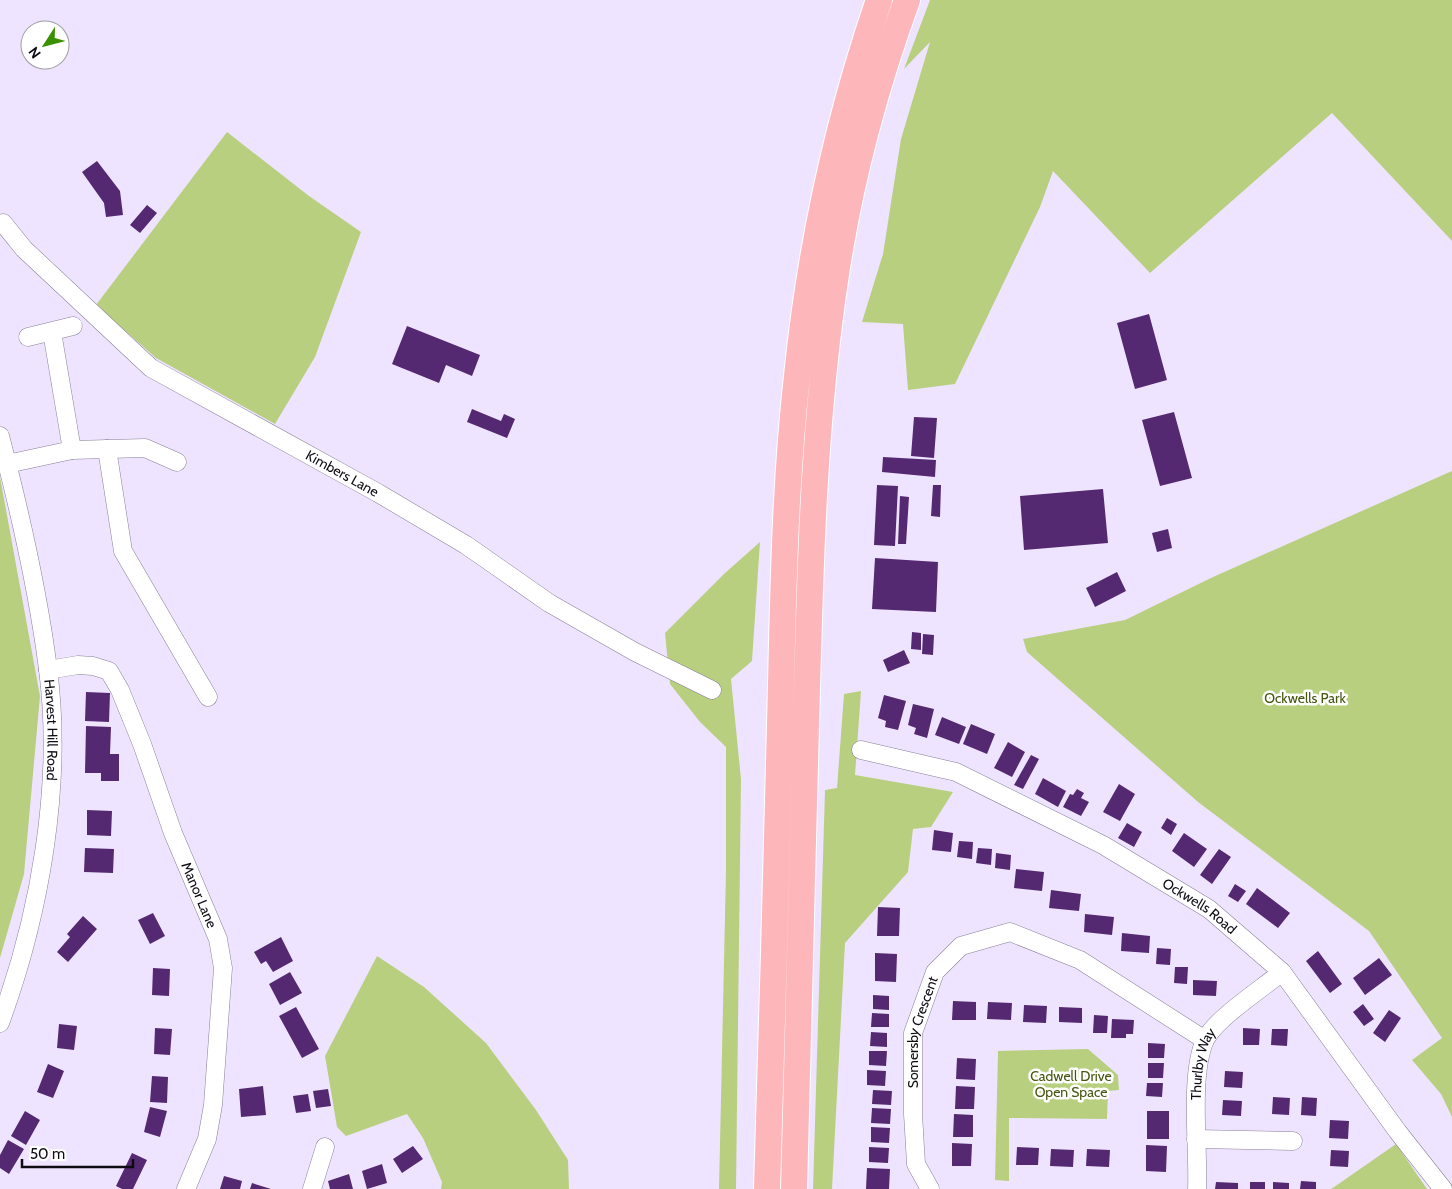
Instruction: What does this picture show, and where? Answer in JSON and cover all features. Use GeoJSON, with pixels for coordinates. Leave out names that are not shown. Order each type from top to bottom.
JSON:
{"type":"FeatureCollection","features":[{"type":"Feature","properties":{"kind":"highway"},"geometry":{"type":"LineString","coordinates":[[767,1189],[784,570],[796,377],[813,257],[828,178],[850,92],[879,0]]}},
{"type":"Feature","properties":{"kind":"highway"},"geometry":{"type":"LineString","coordinates":[[794,1189],[809,602],[815,466],[822,388],[837,271],[852,193],[876,99],[907,0]]}},
{"type":"Feature","properties":{"kind":"street","name":"Kimbers Lane"},"geometry":{"type":"LineString","coordinates":[[0,224],[3,223],[24,249],[152,368],[458,541],[549,603],[608,637],[712,690]]}},
{"type":"Feature","properties":{"kind":"street"},"geometry":{"type":"LineString","coordinates":[[28,337],[73,326]]}},
{"type":"Feature","properties":{"kind":"street"},"geometry":{"type":"LineString","coordinates":[[52,332],[72,450]]}},
{"type":"Feature","properties":{"kind":"street","name":"Harvest Hill Road"},"geometry":{"type":"LineString","coordinates":[[0,436],[31,569],[48,670],[51,760],[45,854],[19,972],[0,1023]]}},
{"type":"Feature","properties":{"kind":"street"},"geometry":{"type":"LineString","coordinates":[[7,464],[72,450],[145,448],[177,462]]}},
{"type":"Feature","properties":{"kind":"street"},"geometry":{"type":"LineString","coordinates":[[107,449],[123,551],[208,698]]}},
{"type":"Feature","properties":{"kind":"street","name":"Manor Lane"},"geometry":{"type":"LineString","coordinates":[[48,670],[78,665],[93,666],[109,671],[120,690],[139,734],[173,833],[218,939],[223,968],[213,1105],[207,1139],[187,1189]]}},
{"type":"Feature","properties":{"kind":"street","name":"Ockwells Road"},"geometry":{"type":"LineString","coordinates":[[861,750],[956,772],[1103,845],[1209,909],[1282,972],[1398,1132],[1443,1189]]}},
{"type":"Feature","properties":{"kind":"street","name":"Somersby Crescent"},"geometry":{"type":"LineString","coordinates":[[930,1189],[916,1164],[913,1114],[913,1033],[935,972],[962,946],[1010,932],[1080,960],[1205,1040]]}},
{"type":"Feature","properties":{"kind":"street","name":"Thurlby Way"},"geometry":{"type":"LineString","coordinates":[[1197,1189],[1198,1074],[1205,1040],[1224,1018],[1282,972]]}},
{"type":"Feature","properties":{"kind":"street"},"geometry":{"type":"LineString","coordinates":[[1196,1139],[1293,1142]]}},
{"type":"Feature","properties":{"kind":"street"},"geometry":{"type":"LineString","coordinates":[[312,1189],[325,1147]]}},
{"type":"Feature","properties":{"kind":"green space"},"geometry":{"type":"Polygon","coordinates":[[[930,0],[1452,0],[1452,241],[1332,113],[1150,273],[1053,171],[1040,207],[955,384],[908,390],[903,324],[862,322],[883,254],[901,139],[930,42],[904,69],[930,0]]]}},
{"type":"Feature","properties":{"kind":"green space"},"geometry":{"type":"Polygon","coordinates":[[[227,132],[309,196],[361,232],[315,357],[275,424],[156,358],[96,305],[227,132]]]}},
{"type":"Feature","properties":{"kind":"green space","name":"Ockwells Park"},"geometry":{"type":"Polygon","coordinates":[[[1452,471],[1452,1117],[1441,1094],[1412,1060],[1442,1038],[1369,931],[1198,802],[1027,652],[1023,639],[1125,620],[1213,577],[1452,471]]]}},
{"type":"Feature","properties":{"kind":"green space"},"geometry":{"type":"Polygon","coordinates":[[[0,477],[40,696],[24,874],[0,958],[0,477]]]}},
{"type":"Feature","properties":{"kind":"green space"},"geometry":{"type":"Polygon","coordinates":[[[760,542],[752,661],[731,679],[741,779],[736,1189],[719,1189],[726,870],[726,747],[700,722],[670,684],[665,633],[725,573],[760,542]]]}},
{"type":"Feature","properties":{"kind":"green space"},"geometry":{"type":"Polygon","coordinates":[[[861,691],[855,775],[953,792],[931,827],[913,829],[908,872],[845,943],[832,1189],[813,1189],[825,790],[837,788],[844,694],[861,691]]]}},
{"type":"Feature","properties":{"kind":"green space"},"geometry":{"type":"Polygon","coordinates":[[[377,956],[424,987],[486,1043],[536,1110],[568,1160],[569,1189],[441,1189],[442,1182],[423,1138],[407,1114],[346,1136],[337,1127],[325,1056],[377,956]]]}},
{"type":"Feature","properties":{"kind":"green space","name":"Cadwell Drive Open Space"},"geometry":{"type":"Polygon","coordinates":[[[1088,1049],[1118,1075],[1119,1090],[1108,1091],[1107,1119],[1009,1118],[1009,1181],[995,1180],[998,1051],[1088,1049]]]}},
{"type":"Feature","properties":{"kind":"green space"},"geometry":{"type":"Polygon","coordinates":[[[1396,1144],[1427,1189],[1331,1189],[1337,1185],[1396,1144]]]}},
{"type":"Feature","properties":{"kind":"building"},"geometry":{"type":"Polygon","coordinates":[[[97,161],[120,191],[123,215],[106,217],[104,203],[82,172],[97,161]]]}},
{"type":"Feature","properties":{"kind":"building"},"geometry":{"type":"Polygon","coordinates":[[[147,205],[157,213],[140,233],[130,225],[147,205]]]}},
{"type":"Feature","properties":{"kind":"building"},"geometry":{"type":"Polygon","coordinates":[[[1149,314],[1167,380],[1135,389],[1117,323],[1149,314]]]}},
{"type":"Feature","properties":{"kind":"building"},"geometry":{"type":"Polygon","coordinates":[[[407,326],[480,355],[472,376],[446,365],[439,383],[392,364],[407,326]]]}},
{"type":"Feature","properties":{"kind":"building"},"geometry":{"type":"Polygon","coordinates":[[[472,409],[501,421],[504,414],[515,419],[507,438],[467,422],[472,409]]]}},
{"type":"Feature","properties":{"kind":"building"},"geometry":{"type":"Polygon","coordinates":[[[1174,412],[1192,478],[1160,486],[1142,420],[1174,412]]]}},
{"type":"Feature","properties":{"kind":"building"},"geometry":{"type":"Polygon","coordinates":[[[914,417],[937,418],[934,458],[911,456],[914,417]]]}},
{"type":"Feature","properties":{"kind":"building"},"geometry":{"type":"Polygon","coordinates":[[[883,457],[936,460],[935,477],[882,472],[883,457]]]}},
{"type":"Feature","properties":{"kind":"building"},"geometry":{"type":"Polygon","coordinates":[[[877,485],[898,486],[895,546],[874,545],[877,485]]]}},
{"type":"Feature","properties":{"kind":"building"},"geometry":{"type":"Polygon","coordinates":[[[933,485],[941,485],[940,517],[931,516],[933,485]]]}},
{"type":"Feature","properties":{"kind":"building"},"geometry":{"type":"Polygon","coordinates":[[[1103,489],[1108,543],[1024,550],[1020,496],[1103,489]]]}},
{"type":"Feature","properties":{"kind":"building"},"geometry":{"type":"Polygon","coordinates":[[[900,496],[909,497],[906,544],[898,544],[900,496]]]}},
{"type":"Feature","properties":{"kind":"building"},"geometry":{"type":"Polygon","coordinates":[[[1168,529],[1172,548],[1157,552],[1152,533],[1168,529]]]}},
{"type":"Feature","properties":{"kind":"building"},"geometry":{"type":"Polygon","coordinates":[[[875,558],[938,562],[936,612],[872,609],[875,558]]]}},
{"type":"Feature","properties":{"kind":"building"},"geometry":{"type":"Polygon","coordinates":[[[1117,572],[1126,591],[1095,607],[1086,588],[1117,572]]]}},
{"type":"Feature","properties":{"kind":"building"},"geometry":{"type":"Polygon","coordinates":[[[912,632],[921,633],[921,650],[911,649],[912,632]]]}},
{"type":"Feature","properties":{"kind":"building"},"geometry":{"type":"Polygon","coordinates":[[[923,634],[934,635],[933,655],[922,654],[923,634]]]}},
{"type":"Feature","properties":{"kind":"building"},"geometry":{"type":"Polygon","coordinates":[[[904,650],[910,663],[888,672],[883,660],[904,650]]]}},
{"type":"Feature","properties":{"kind":"building"},"geometry":{"type":"Polygon","coordinates":[[[86,692],[110,693],[109,722],[85,721],[86,692]]]}},
{"type":"Feature","properties":{"kind":"building"},"geometry":{"type":"Polygon","coordinates":[[[884,695],[906,701],[898,730],[885,727],[886,721],[878,718],[884,695]]]}},
{"type":"Feature","properties":{"kind":"building"},"geometry":{"type":"Polygon","coordinates":[[[913,704],[934,709],[927,738],[914,734],[916,728],[908,725],[913,704]]]}},
{"type":"Feature","properties":{"kind":"building"},"geometry":{"type":"Polygon","coordinates":[[[942,717],[966,727],[959,744],[935,735],[942,717]]]}},
{"type":"Feature","properties":{"kind":"building"},"geometry":{"type":"Polygon","coordinates":[[[971,724],[995,734],[987,754],[963,744],[971,724]]]}},
{"type":"Feature","properties":{"kind":"building"},"geometry":{"type":"Polygon","coordinates":[[[86,726],[111,727],[110,754],[119,754],[119,781],[101,781],[101,773],[85,773],[86,726]]]}},
{"type":"Feature","properties":{"kind":"building"},"geometry":{"type":"Polygon","coordinates":[[[1008,742],[1025,752],[1012,777],[994,768],[1008,742]]]}},
{"type":"Feature","properties":{"kind":"building"},"geometry":{"type":"Polygon","coordinates":[[[1031,755],[1039,759],[1023,789],[1014,785],[1031,755]]]}},
{"type":"Feature","properties":{"kind":"building"},"geometry":{"type":"Polygon","coordinates":[[[1043,778],[1066,791],[1058,807],[1035,794],[1043,778]]]}},
{"type":"Feature","properties":{"kind":"building"},"geometry":{"type":"Polygon","coordinates":[[[1119,784],[1135,794],[1120,821],[1103,812],[1119,784]]]}},
{"type":"Feature","properties":{"kind":"building"},"geometry":{"type":"Polygon","coordinates":[[[1077,789],[1084,793],[1081,798],[1089,802],[1081,816],[1063,807],[1070,794],[1073,795],[1077,789]]]}},
{"type":"Feature","properties":{"kind":"building"},"geometry":{"type":"Polygon","coordinates":[[[87,810],[112,811],[111,836],[87,835],[87,810]]]}},
{"type":"Feature","properties":{"kind":"building"},"geometry":{"type":"Polygon","coordinates":[[[1167,818],[1177,824],[1171,835],[1161,828],[1167,818]]]}},
{"type":"Feature","properties":{"kind":"building"},"geometry":{"type":"Polygon","coordinates":[[[1127,823],[1142,832],[1134,847],[1118,838],[1127,823]]]}},
{"type":"Feature","properties":{"kind":"building"},"geometry":{"type":"Polygon","coordinates":[[[934,830],[953,833],[951,852],[932,850],[934,830]]]}},
{"type":"Feature","properties":{"kind":"building"},"geometry":{"type":"Polygon","coordinates":[[[1184,833],[1207,849],[1194,867],[1172,851],[1184,833]]]}},
{"type":"Feature","properties":{"kind":"building"},"geometry":{"type":"Polygon","coordinates":[[[959,841],[973,842],[972,859],[957,857],[959,841]]]}},
{"type":"Feature","properties":{"kind":"building"},"geometry":{"type":"Polygon","coordinates":[[[85,848],[114,849],[113,873],[84,872],[85,848]]]}},
{"type":"Feature","properties":{"kind":"building"},"geometry":{"type":"Polygon","coordinates":[[[978,848],[992,849],[991,865],[976,863],[978,848]]]}},
{"type":"Feature","properties":{"kind":"building"},"geometry":{"type":"Polygon","coordinates":[[[1219,849],[1231,857],[1212,884],[1200,875],[1219,849]]]}},
{"type":"Feature","properties":{"kind":"building"},"geometry":{"type":"Polygon","coordinates":[[[996,853],[1011,855],[1010,870],[995,868],[996,853]]]}},
{"type":"Feature","properties":{"kind":"building"},"geometry":{"type":"Polygon","coordinates":[[[1016,869],[1044,872],[1042,891],[1014,888],[1016,869]]]}},
{"type":"Feature","properties":{"kind":"building"},"geometry":{"type":"Polygon","coordinates":[[[1235,884],[1246,891],[1238,902],[1228,896],[1235,884]]]}},
{"type":"Feature","properties":{"kind":"building"},"geometry":{"type":"Polygon","coordinates":[[[1257,888],[1290,913],[1278,928],[1246,904],[1257,888]]]}},
{"type":"Feature","properties":{"kind":"building"},"geometry":{"type":"Polygon","coordinates":[[[1051,890],[1081,894],[1079,911],[1049,908],[1051,890]]]}},
{"type":"Feature","properties":{"kind":"building"},"geometry":{"type":"Polygon","coordinates":[[[878,907],[900,908],[899,936],[877,936],[878,907]]]}},
{"type":"Feature","properties":{"kind":"building"},"geometry":{"type":"Polygon","coordinates":[[[153,913],[165,936],[150,944],[138,920],[153,913]]]}},
{"type":"Feature","properties":{"kind":"building"},"geometry":{"type":"Polygon","coordinates":[[[1085,914],[1114,917],[1112,935],[1084,932],[1085,914]]]}},
{"type":"Feature","properties":{"kind":"building"},"geometry":{"type":"Polygon","coordinates":[[[83,916],[97,929],[68,962],[57,952],[70,937],[67,934],[83,916]]]}},
{"type":"Feature","properties":{"kind":"building"},"geometry":{"type":"Polygon","coordinates":[[[1122,933],[1150,936],[1149,953],[1121,951],[1122,933]]]}},
{"type":"Feature","properties":{"kind":"building"},"geometry":{"type":"Polygon","coordinates":[[[281,937],[293,961],[273,972],[266,961],[261,964],[254,952],[281,937]]]}},
{"type":"Feature","properties":{"kind":"building"},"geometry":{"type":"Polygon","coordinates":[[[1157,948],[1171,949],[1170,965],[1156,964],[1157,948]]]}},
{"type":"Feature","properties":{"kind":"building"},"geometry":{"type":"Polygon","coordinates":[[[1318,951],[1342,984],[1330,993],[1306,961],[1318,951]]]}},
{"type":"Feature","properties":{"kind":"building"},"geometry":{"type":"Polygon","coordinates":[[[875,953],[897,954],[896,982],[875,981],[875,953]]]}},
{"type":"Feature","properties":{"kind":"building"},"geometry":{"type":"Polygon","coordinates":[[[1379,958],[1392,975],[1365,995],[1353,978],[1379,958]]]}},
{"type":"Feature","properties":{"kind":"building"},"geometry":{"type":"Polygon","coordinates":[[[1175,967],[1188,967],[1187,984],[1174,983],[1175,967]]]}},
{"type":"Feature","properties":{"kind":"building"},"geometry":{"type":"Polygon","coordinates":[[[153,968],[170,969],[169,996],[152,995],[153,968]]]}},
{"type":"Feature","properties":{"kind":"building"},"geometry":{"type":"Polygon","coordinates":[[[290,972],[302,993],[280,1005],[269,984],[290,972]]]}},
{"type":"Feature","properties":{"kind":"building"},"geometry":{"type":"Polygon","coordinates":[[[1193,980],[1217,981],[1216,996],[1193,995],[1193,980]]]}},
{"type":"Feature","properties":{"kind":"building"},"geometry":{"type":"Polygon","coordinates":[[[873,995],[889,996],[889,1010],[873,1009],[873,995]]]}},
{"type":"Feature","properties":{"kind":"building"},"geometry":{"type":"Polygon","coordinates":[[[953,1001],[976,1002],[976,1020],[952,1020],[953,1001]]]}},
{"type":"Feature","properties":{"kind":"building"},"geometry":{"type":"Polygon","coordinates":[[[988,1002],[1012,1003],[1011,1020],[987,1019],[988,1002]]]}},
{"type":"Feature","properties":{"kind":"building"},"geometry":{"type":"Polygon","coordinates":[[[1363,1004],[1374,1019],[1364,1026],[1353,1012],[1363,1004]]]}},
{"type":"Feature","properties":{"kind":"building"},"geometry":{"type":"Polygon","coordinates":[[[1024,1005],[1047,1006],[1046,1023],[1023,1022],[1024,1005]]]}},
{"type":"Feature","properties":{"kind":"building"},"geometry":{"type":"Polygon","coordinates":[[[296,1007],[319,1049],[302,1058],[279,1016],[296,1007]]]}},
{"type":"Feature","properties":{"kind":"building"},"geometry":{"type":"Polygon","coordinates":[[[1059,1007],[1082,1008],[1082,1023],[1059,1022],[1059,1007]]]}},
{"type":"Feature","properties":{"kind":"building"},"geometry":{"type":"Polygon","coordinates":[[[1389,1010],[1401,1018],[1385,1042],[1373,1033],[1389,1010]]]}},
{"type":"Feature","properties":{"kind":"building"},"geometry":{"type":"Polygon","coordinates":[[[872,1013],[889,1014],[889,1027],[871,1027],[872,1013]]]}},
{"type":"Feature","properties":{"kind":"building"},"geometry":{"type":"Polygon","coordinates":[[[1094,1015],[1108,1016],[1107,1033],[1093,1033],[1094,1015]]]}},
{"type":"Feature","properties":{"kind":"building"},"geometry":{"type":"Polygon","coordinates":[[[1112,1019],[1134,1020],[1133,1034],[1126,1034],[1126,1038],[1111,1038],[1112,1019]]]}},
{"type":"Feature","properties":{"kind":"building"},"geometry":{"type":"Polygon","coordinates":[[[59,1024],[77,1026],[74,1050],[57,1048],[59,1024]]]}},
{"type":"Feature","properties":{"kind":"building"},"geometry":{"type":"Polygon","coordinates":[[[155,1028],[172,1029],[170,1055],[154,1054],[155,1028]]]}},
{"type":"Feature","properties":{"kind":"building"},"geometry":{"type":"Polygon","coordinates":[[[1243,1028],[1260,1029],[1259,1045],[1243,1045],[1243,1028]]]}},
{"type":"Feature","properties":{"kind":"building"},"geometry":{"type":"Polygon","coordinates":[[[1272,1029],[1288,1029],[1287,1046],[1271,1045],[1272,1029]]]}},
{"type":"Feature","properties":{"kind":"building"},"geometry":{"type":"Polygon","coordinates":[[[871,1032],[887,1033],[887,1047],[870,1046],[871,1032]]]}},
{"type":"Feature","properties":{"kind":"building"},"geometry":{"type":"Polygon","coordinates":[[[1148,1043],[1165,1044],[1164,1058],[1148,1058],[1148,1043]]]}},
{"type":"Feature","properties":{"kind":"building"},"geometry":{"type":"Polygon","coordinates":[[[869,1051],[887,1051],[886,1066],[869,1065],[869,1051]]]}},
{"type":"Feature","properties":{"kind":"building"},"geometry":{"type":"Polygon","coordinates":[[[957,1058],[976,1059],[975,1080],[956,1079],[957,1058]]]}},
{"type":"Feature","properties":{"kind":"building"},"geometry":{"type":"Polygon","coordinates":[[[1148,1063],[1164,1063],[1163,1078],[1148,1078],[1148,1063]]]}},
{"type":"Feature","properties":{"kind":"building"},"geometry":{"type":"Polygon","coordinates":[[[48,1064],[64,1071],[53,1098],[37,1092],[48,1064]]]}},
{"type":"Feature","properties":{"kind":"building"},"geometry":{"type":"Polygon","coordinates":[[[867,1070],[886,1071],[885,1086],[867,1085],[867,1070]]]}},
{"type":"Feature","properties":{"kind":"building"},"geometry":{"type":"Polygon","coordinates":[[[1225,1071],[1243,1072],[1242,1088],[1224,1087],[1225,1071]]]}},
{"type":"Feature","properties":{"kind":"building"},"geometry":{"type":"Polygon","coordinates":[[[152,1076],[168,1077],[167,1103],[150,1102],[152,1076]]]}},
{"type":"Feature","properties":{"kind":"building"},"geometry":{"type":"Polygon","coordinates":[[[1147,1083],[1163,1083],[1162,1097],[1146,1096],[1147,1083]]]}},
{"type":"Feature","properties":{"kind":"building"},"geometry":{"type":"Polygon","coordinates":[[[263,1086],[266,1115],[241,1117],[239,1089],[263,1086]]]}},
{"type":"Feature","properties":{"kind":"building"},"geometry":{"type":"Polygon","coordinates":[[[956,1086],[975,1087],[974,1109],[955,1109],[956,1086]]]}},
{"type":"Feature","properties":{"kind":"building"},"geometry":{"type":"Polygon","coordinates":[[[328,1089],[331,1106],[316,1108],[313,1091],[328,1089]]]}},
{"type":"Feature","properties":{"kind":"building"},"geometry":{"type":"Polygon","coordinates":[[[873,1090],[892,1091],[891,1105],[872,1104],[873,1090]]]}},
{"type":"Feature","properties":{"kind":"building"},"geometry":{"type":"Polygon","coordinates":[[[308,1094],[311,1111],[296,1113],[293,1096],[308,1094]]]}},
{"type":"Feature","properties":{"kind":"building"},"geometry":{"type":"Polygon","coordinates":[[[1273,1097],[1290,1098],[1289,1115],[1272,1114],[1273,1097]]]}},
{"type":"Feature","properties":{"kind":"building"},"geometry":{"type":"Polygon","coordinates":[[[1302,1097],[1317,1098],[1316,1116],[1301,1115],[1302,1097]]]}},
{"type":"Feature","properties":{"kind":"building"},"geometry":{"type":"Polygon","coordinates":[[[1223,1100],[1242,1101],[1241,1116],[1222,1115],[1223,1100]]]}},
{"type":"Feature","properties":{"kind":"building"},"geometry":{"type":"Polygon","coordinates":[[[150,1107],[167,1111],[160,1137],[144,1132],[150,1107]]]}},
{"type":"Feature","properties":{"kind":"building"},"geometry":{"type":"Polygon","coordinates":[[[872,1108],[891,1109],[890,1124],[871,1123],[872,1108]]]}},
{"type":"Feature","properties":{"kind":"building"},"geometry":{"type":"Polygon","coordinates":[[[25,1111],[40,1120],[26,1145],[11,1136],[25,1111]]]}},
{"type":"Feature","properties":{"kind":"building"},"geometry":{"type":"Polygon","coordinates":[[[1147,1111],[1169,1111],[1169,1139],[1147,1139],[1147,1111]]]}},
{"type":"Feature","properties":{"kind":"building"},"geometry":{"type":"Polygon","coordinates":[[[954,1114],[973,1115],[973,1137],[953,1137],[954,1114]]]}},
{"type":"Feature","properties":{"kind":"building"},"geometry":{"type":"Polygon","coordinates":[[[1330,1120],[1349,1121],[1348,1139],[1329,1138],[1330,1120]]]}},
{"type":"Feature","properties":{"kind":"building"},"geometry":{"type":"Polygon","coordinates":[[[871,1127],[890,1128],[889,1143],[871,1142],[871,1127]]]}},
{"type":"Feature","properties":{"kind":"building"},"geometry":{"type":"Polygon","coordinates":[[[8,1140],[24,1149],[9,1174],[0,1168],[0,1155],[8,1140]]]}},
{"type":"Feature","properties":{"kind":"building"},"geometry":{"type":"Polygon","coordinates":[[[952,1143],[972,1144],[971,1166],[952,1166],[952,1143]]]}},
{"type":"Feature","properties":{"kind":"building"},"geometry":{"type":"Polygon","coordinates":[[[1146,1145],[1167,1146],[1166,1172],[1146,1171],[1146,1145]]]}},
{"type":"Feature","properties":{"kind":"building"},"geometry":{"type":"Polygon","coordinates":[[[413,1146],[423,1159],[402,1173],[393,1159],[413,1146]]]}},
{"type":"Feature","properties":{"kind":"building"},"geometry":{"type":"Polygon","coordinates":[[[869,1147],[889,1148],[888,1163],[869,1162],[869,1147]]]}},
{"type":"Feature","properties":{"kind":"building"},"geometry":{"type":"Polygon","coordinates":[[[1017,1147],[1039,1148],[1038,1165],[1016,1165],[1017,1147]]]}},
{"type":"Feature","properties":{"kind":"building"},"geometry":{"type":"Polygon","coordinates":[[[1051,1149],[1074,1150],[1073,1167],[1050,1166],[1051,1149]]]}},
{"type":"Feature","properties":{"kind":"building"},"geometry":{"type":"Polygon","coordinates":[[[1087,1149],[1110,1150],[1109,1167],[1086,1166],[1087,1149]]]}},
{"type":"Feature","properties":{"kind":"building"},"geometry":{"type":"Polygon","coordinates":[[[1331,1150],[1349,1151],[1348,1167],[1330,1166],[1331,1150]]]}},
{"type":"Feature","properties":{"kind":"building"},"geometry":{"type":"Polygon","coordinates":[[[132,1153],[147,1160],[133,1189],[122,1189],[116,1186],[132,1153]]]}},
{"type":"Feature","properties":{"kind":"building"},"geometry":{"type":"Polygon","coordinates":[[[382,1164],[387,1183],[367,1189],[362,1171],[382,1164]]]}},
{"type":"Feature","properties":{"kind":"building"},"geometry":{"type":"Polygon","coordinates":[[[867,1168],[890,1169],[889,1189],[866,1189],[867,1168]]]}},
{"type":"Feature","properties":{"kind":"building"},"geometry":{"type":"Polygon","coordinates":[[[349,1174],[353,1189],[330,1189],[328,1181],[349,1174]]]}},
{"type":"Feature","properties":{"kind":"building"},"geometry":{"type":"Polygon","coordinates":[[[224,1176],[242,1181],[240,1189],[220,1189],[224,1176]]]}},
{"type":"Feature","properties":{"kind":"building"},"geometry":{"type":"Polygon","coordinates":[[[1301,1181],[1316,1182],[1316,1189],[1300,1189],[1301,1181]]]}},
{"type":"Feature","properties":{"kind":"building"},"geometry":{"type":"Polygon","coordinates":[[[1216,1182],[1238,1183],[1238,1189],[1215,1189],[1216,1182]]]}},
{"type":"Feature","properties":{"kind":"building"},"geometry":{"type":"Polygon","coordinates":[[[1250,1182],[1265,1182],[1265,1189],[1250,1189],[1250,1182]]]}},
{"type":"Feature","properties":{"kind":"building"},"geometry":{"type":"Polygon","coordinates":[[[1273,1182],[1289,1183],[1289,1189],[1273,1189],[1273,1182]]]}},
{"type":"Feature","properties":{"kind":"building"},"geometry":{"type":"Polygon","coordinates":[[[252,1183],[271,1189],[250,1189],[252,1183]]]}}]}
